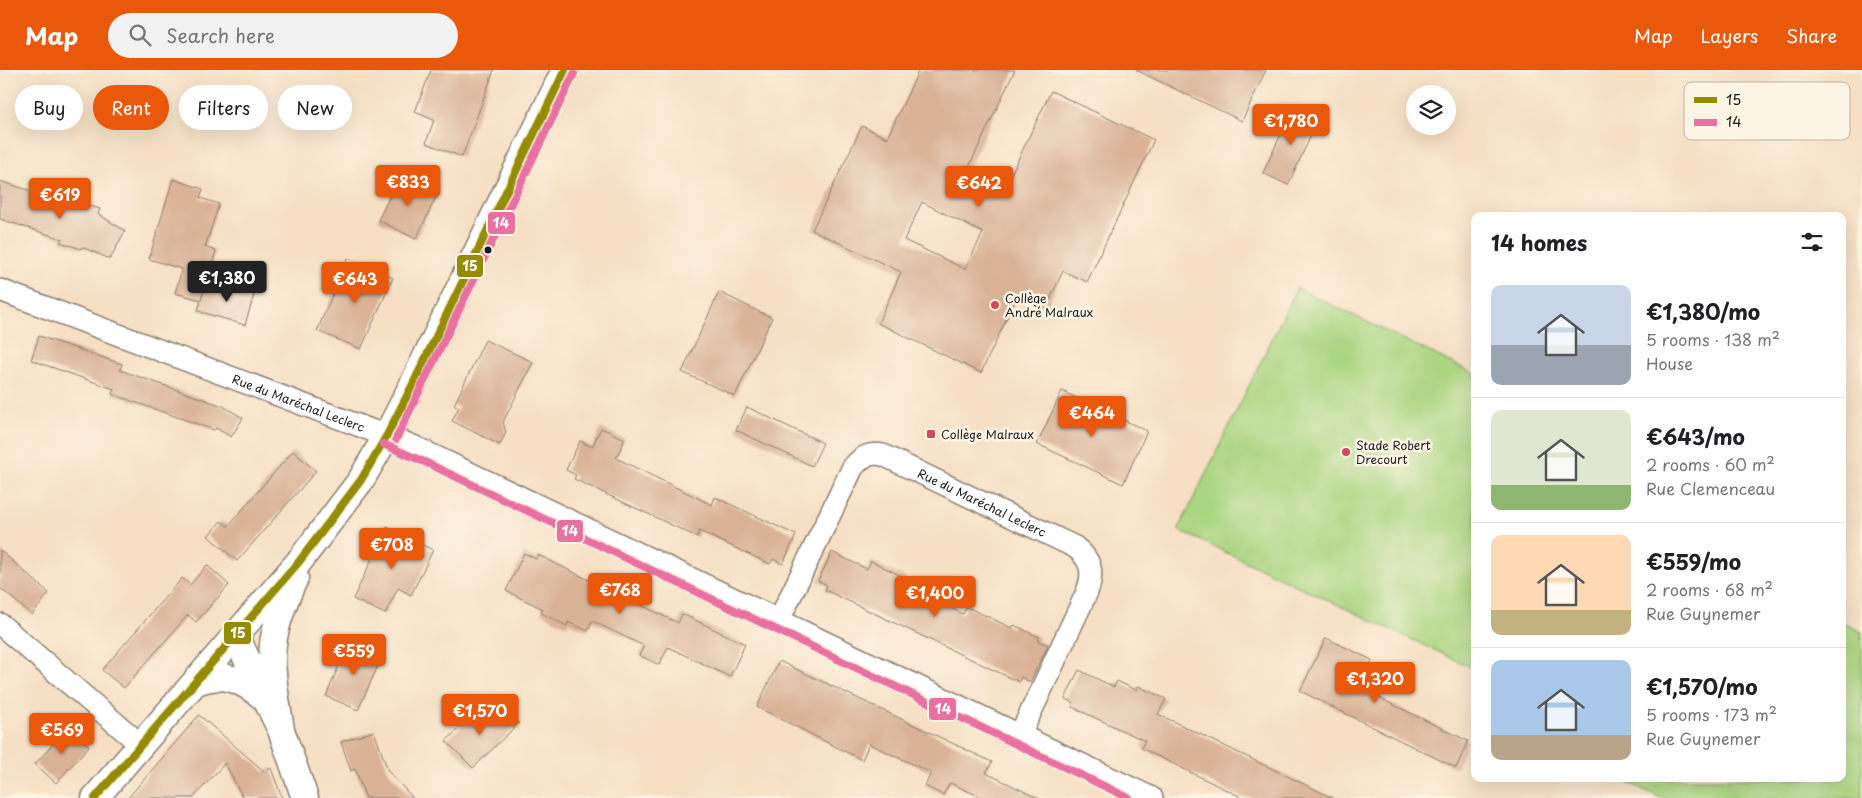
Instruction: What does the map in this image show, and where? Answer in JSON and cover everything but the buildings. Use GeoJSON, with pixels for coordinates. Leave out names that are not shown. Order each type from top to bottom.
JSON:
{"type":"FeatureCollection","features":[{"type":"Feature","properties":{"kind":"street"},"geometry":{"type":"LineString","coordinates":[[95,798],[310,548],[361,480],[387,435],[565,70]]}},
{"type":"Feature","properties":{"kind":"street","name":"Rue du Maréchal Leclerc"},"geometry":{"type":"LineString","coordinates":[[0,290],[387,435],[432,454],[1152,798]]}},
{"type":"Feature","properties":{"kind":"street","name":"Rue du Maréchal Leclerc"},"geometry":{"type":"LineString","coordinates":[[779,620],[853,467],[863,457],[870,454],[882,455],[1075,547],[1087,558],[1092,572],[1091,582],[1020,735]]}},
{"type":"Feature","properties":{"kind":"street"},"geometry":{"type":"LineString","coordinates":[[281,730],[272,661],[273,645],[288,591],[310,548]]}},
{"type":"Feature","properties":{"kind":"street"},"geometry":{"type":"LineString","coordinates":[[0,624],[141,744]]}},
{"type":"Feature","properties":{"kind":"street"},"geometry":{"type":"LineString","coordinates":[[240,631],[258,638],[264,644],[272,661]]}},
{"type":"Feature","properties":{"kind":"street"},"geometry":{"type":"LineString","coordinates":[[240,631],[242,649],[281,730],[305,798]]}},
{"type":"Feature","properties":{"kind":"street"},"geometry":{"type":"LineString","coordinates":[[196,682],[215,677],[233,678],[252,687],[268,700]]}},
{"type":"Feature","properties":{"kind":"green space","name":"Stade Robert Drecourt"},"geometry":{"type":"Polygon","coordinates":[[[1297,288],[1471,372],[1471,667],[1178,530],[1297,288]]]}},
{"type":"Feature","properties":{"kind":"green space"},"geometry":{"type":"Polygon","coordinates":[[[1846,624],[1862,632],[1862,798],[1661,798],[1627,782],[1846,782],[1846,624]]]}},
{"type":"Feature","properties":{"kind":"transit line","name":"15"},"geometry":{"type":"LineString","coordinates":[[95,798],[298,563],[361,480],[414,382],[565,70]]}},
{"type":"Feature","properties":{"kind":"transit line","name":"14"},"geometry":{"type":"LineString","coordinates":[[396,439],[574,74]]}},
{"type":"Feature","properties":{"kind":"transit line","name":"14"},"geometry":{"type":"LineString","coordinates":[[383,444],[429,464],[1129,798]]}},
{"type":"Feature","properties":{"kind":"place","name":"Collège André Malraux"},"geometry":{"type":"Point","coordinates":[995,305]}},
{"type":"Feature","properties":{"kind":"place","name":"Collège Malraux"},"geometry":{"type":"Point","coordinates":[931,434]}},
{"type":"Feature","properties":{"kind":"place","name":"Stade Robert Drecourt"},"geometry":{"type":"Point","coordinates":[1346,452]}}]}
